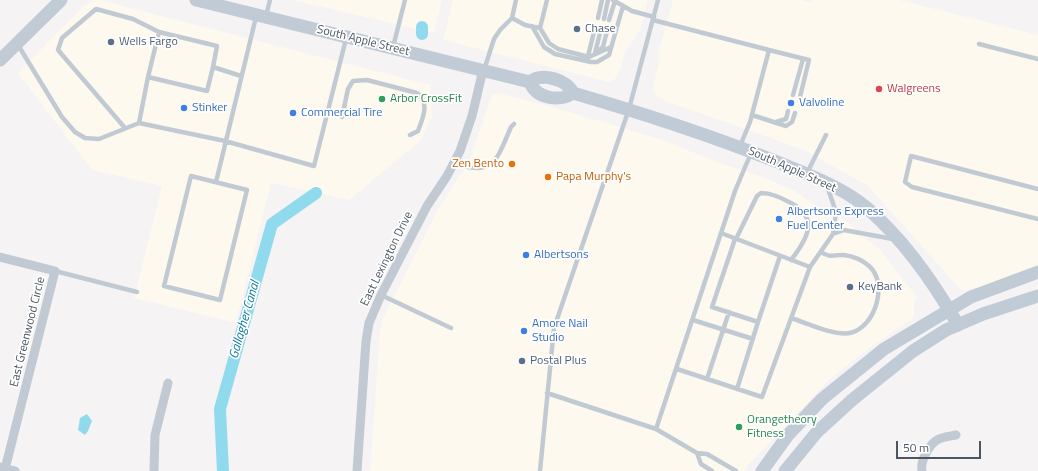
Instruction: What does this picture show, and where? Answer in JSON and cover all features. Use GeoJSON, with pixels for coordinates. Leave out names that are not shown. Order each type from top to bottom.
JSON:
{"type":"FeatureCollection","features":[{"type":"Feature","properties":{"kind":"main road"},"geometry":{"type":"LineString","coordinates":[[0,60],[61,0]]}},
{"type":"Feature","properties":{"kind":"main road","name":"South Apple Street"},"geometry":{"type":"LineString","coordinates":[[196,0],[530,82],[540,78],[559,81],[569,86],[573,93],[629,109],[746,149],[806,174],[866,207],[900,240],[930,278],[958,325]]}},
{"type":"Feature","properties":{"kind":"main road"},"geometry":{"type":"LineString","coordinates":[[762,471],[788,435],[822,400],[884,349],[971,296],[1038,272]]}},
{"type":"Feature","properties":{"kind":"main road"},"geometry":{"type":"LineString","coordinates":[[785,471],[817,432],[852,400],[913,351],[946,330],[983,314],[1038,296]]}},
{"type":"Feature","properties":{"kind":"street","name":"East Lexington Drive"},"geometry":{"type":"LineString","coordinates":[[358,471],[366,341],[369,323],[381,295],[427,206],[454,163],[472,116],[484,70]]}},
{"type":"Feature","properties":{"kind":"street"},"geometry":{"type":"LineString","coordinates":[[0,257],[55,271]]}},
{"type":"Feature","properties":{"kind":"street","name":"East Greenwood Circle"},"geometry":{"type":"LineString","coordinates":[[3,468],[55,271]]}},
{"type":"Feature","properties":{"kind":"street"},"geometry":{"type":"LineString","coordinates":[[154,471],[155,435],[168,383]]}},
{"type":"Feature","properties":{"kind":"street"},"geometry":{"type":"LineString","coordinates":[[922,471],[921,466],[926,453],[938,439],[956,435]]}},
{"type":"Feature","properties":{"kind":"street"},"geometry":{"type":"LineString","coordinates":[[3,468],[15,471]]}},
{"type":"Feature","properties":{"kind":"lane"},"geometry":{"type":"LineString","coordinates":[[216,182],[241,76],[261,16],[270,0]]}},
{"type":"Feature","properties":{"kind":"lane"},"geometry":{"type":"LineString","coordinates":[[392,48],[405,0]]}},
{"type":"Feature","properties":{"kind":"lane"},"geometry":{"type":"LineString","coordinates":[[484,70],[494,40],[500,30],[512,18],[516,0]]}},
{"type":"Feature","properties":{"kind":"lane"},"geometry":{"type":"LineString","coordinates":[[547,0],[540,28],[545,38],[553,47],[588,56],[612,47]]}},
{"type":"Feature","properties":{"kind":"lane"},"geometry":{"type":"LineString","coordinates":[[598,18],[602,0]]}},
{"type":"Feature","properties":{"kind":"lane"},"geometry":{"type":"LineString","coordinates":[[604,19],[608,0]]}},
{"type":"Feature","properties":{"kind":"lane"},"geometry":{"type":"LineString","coordinates":[[540,471],[554,328],[629,109],[658,0]]}},
{"type":"Feature","properties":{"kind":"lane"},"geometry":{"type":"LineString","coordinates":[[609,20],[614,1],[632,11],[653,18],[809,60],[800,97]]}},
{"type":"Feature","properties":{"kind":"lane"},"geometry":{"type":"LineString","coordinates":[[532,26],[539,41],[544,47],[555,54],[597,62],[609,55],[623,6]]}},
{"type":"Feature","properties":{"kind":"lane"},"geometry":{"type":"LineString","coordinates":[[125,128],[58,50],[62,38],[96,9],[133,19],[159,32],[218,46],[207,91],[148,77]]}},
{"type":"Feature","properties":{"kind":"lane"},"geometry":{"type":"LineString","coordinates":[[512,18],[540,28]]}},
{"type":"Feature","properties":{"kind":"lane"},"geometry":{"type":"LineString","coordinates":[[588,56],[595,28]]}},
{"type":"Feature","properties":{"kind":"lane"},"geometry":{"type":"LineString","coordinates":[[594,55],[601,29]]}},
{"type":"Feature","properties":{"kind":"lane"},"geometry":{"type":"LineString","coordinates":[[594,55],[603,47],[607,31]]}},
{"type":"Feature","properties":{"kind":"lane"},"geometry":{"type":"LineString","coordinates":[[139,123],[159,32]]}},
{"type":"Feature","properties":{"kind":"lane"},"geometry":{"type":"LineString","coordinates":[[17,43],[62,116],[75,132],[85,138],[99,139],[139,123],[225,141],[314,166],[347,37]]}},
{"type":"Feature","properties":{"kind":"lane"},"geometry":{"type":"LineString","coordinates":[[979,44],[1038,59]]}},
{"type":"Feature","properties":{"kind":"lane"},"geometry":{"type":"LineString","coordinates":[[656,428],[677,369],[735,191],[746,149],[752,115],[769,50]]}},
{"type":"Feature","properties":{"kind":"lane"},"geometry":{"type":"LineString","coordinates":[[793,95],[803,59]]}},
{"type":"Feature","properties":{"kind":"lane"},"geometry":{"type":"LineString","coordinates":[[213,67],[241,76]]}},
{"type":"Feature","properties":{"kind":"lane"},"geometry":{"type":"LineString","coordinates":[[342,117],[348,89],[353,81],[368,80],[416,93],[422,97],[425,103],[423,119],[418,131],[410,135]]}},
{"type":"Feature","properties":{"kind":"lane"},"geometry":{"type":"LineString","coordinates":[[772,123],[786,119],[788,111]]}},
{"type":"Feature","properties":{"kind":"lane"},"geometry":{"type":"LineString","coordinates":[[752,115],[772,123],[786,126],[792,122],[795,113]]}},
{"type":"Feature","properties":{"kind":"lane"},"geometry":{"type":"LineString","coordinates":[[454,163],[470,169],[479,168],[494,163],[498,158],[511,127],[514,124]]}},
{"type":"Feature","properties":{"kind":"lane"},"geometry":{"type":"LineString","coordinates":[[806,174],[826,135]]}},
{"type":"Feature","properties":{"kind":"lane"},"geometry":{"type":"LineString","coordinates":[[1038,189],[911,156],[905,182],[912,188],[1038,219]]}},
{"type":"Feature","properties":{"kind":"lane"},"geometry":{"type":"LineString","coordinates":[[192,176],[216,182],[247,190],[220,300],[164,286],[192,176]]}},
{"type":"Feature","properties":{"kind":"lane"},"geometry":{"type":"LineString","coordinates":[[677,369],[762,398],[810,268],[833,234],[836,212],[826,184]]}},
{"type":"Feature","properties":{"kind":"lane"},"geometry":{"type":"LineString","coordinates":[[758,322],[712,307],[736,239],[757,196],[761,193],[773,195],[799,207],[805,212],[808,218],[808,226],[801,247],[791,260]]}},
{"type":"Feature","properties":{"kind":"lane"},"geometry":{"type":"LineString","coordinates":[[833,234],[844,230],[900,240]]}},
{"type":"Feature","properties":{"kind":"lane"},"geometry":{"type":"LineString","coordinates":[[721,233],[810,268]]}},
{"type":"Feature","properties":{"kind":"lane"},"geometry":{"type":"LineString","coordinates":[[791,318],[840,334],[851,333],[869,321],[879,292],[877,280],[870,266],[859,259],[842,254],[836,257],[826,256],[821,252]]}},
{"type":"Feature","properties":{"kind":"lane"},"geometry":{"type":"LineString","coordinates":[[737,389],[780,256]]}},
{"type":"Feature","properties":{"kind":"lane"},"geometry":{"type":"LineString","coordinates":[[55,271],[137,292]]}},
{"type":"Feature","properties":{"kind":"lane"},"geometry":{"type":"LineString","coordinates":[[381,295],[450,328]]}},
{"type":"Feature","properties":{"kind":"lane"},"geometry":{"type":"LineString","coordinates":[[707,379],[730,312]]}},
{"type":"Feature","properties":{"kind":"lane"},"geometry":{"type":"LineString","coordinates":[[693,320],[753,339]]}},
{"type":"Feature","properties":{"kind":"lane"},"geometry":{"type":"LineString","coordinates":[[547,393],[656,428],[697,453],[707,454],[736,471]]}},
{"type":"Feature","properties":{"kind":"lane"},"geometry":{"type":"LineString","coordinates":[[697,453],[701,464],[712,471]]}},
{"type":"Feature","properties":{"kind":"shaded area"},"geometry":{"type":"Polygon","coordinates":[[[93,0],[99,0],[430,85],[432,116],[421,140],[349,200],[271,183],[236,323],[134,298],[162,186],[92,170],[18,73],[84,6],[93,0]]]}},
{"type":"Feature","properties":{"kind":"shaded area"},"geometry":{"type":"Polygon","coordinates":[[[292,0],[442,0],[434,33],[292,0]]]}},
{"type":"Feature","properties":{"kind":"shaded area"},"geometry":{"type":"Polygon","coordinates":[[[453,0],[648,0],[640,30],[625,52],[620,71],[615,79],[609,82],[443,40],[453,0]]]}},
{"type":"Feature","properties":{"kind":"shaded area"},"geometry":{"type":"Polygon","coordinates":[[[673,0],[801,0],[812,3],[813,0],[899,0],[1038,35],[1038,274],[962,291],[867,185],[801,149],[658,98],[654,93],[653,87],[659,62],[659,50],[673,0]]]}},
{"type":"Feature","properties":{"kind":"shaded area"},"geometry":{"type":"Polygon","coordinates":[[[498,93],[549,106],[663,140],[719,163],[760,176],[793,190],[823,210],[840,216],[880,250],[917,297],[914,302],[914,317],[852,361],[826,383],[748,465],[745,471],[370,471],[380,332],[383,319],[439,208],[470,159],[491,98],[494,94],[498,93]]]}},
{"type":"Feature","properties":{"kind":"water"},"geometry":{"type":"Polygon","coordinates":[[[87,414],[92,421],[85,435],[78,430],[80,418],[87,414]]]}},
{"type":"Feature","properties":{"kind":"waterway","name":"Gallagher Canal"},"geometry":{"type":"LineString","coordinates":[[422,27],[422,34]]}},
{"type":"Feature","properties":{"kind":"waterway","name":"Gallagher Canal"},"geometry":{"type":"LineString","coordinates":[[223,471],[220,409],[272,224],[316,193]]}},
{"type":"Feature","properties":{"kind":"place","name":"Chase"},"geometry":{"type":"Point","coordinates":[577,29]}},
{"type":"Feature","properties":{"kind":"place","name":"Wells Fargo"},"geometry":{"type":"Point","coordinates":[111,42]}},
{"type":"Feature","properties":{"kind":"place","name":"Walgreens"},"geometry":{"type":"Point","coordinates":[879,89]}},
{"type":"Feature","properties":{"kind":"place","name":"Arbor CrossFit"},"geometry":{"type":"Point","coordinates":[382,99]}},
{"type":"Feature","properties":{"kind":"place","name":"Valvoline"},"geometry":{"type":"Point","coordinates":[791,103]}},
{"type":"Feature","properties":{"kind":"place","name":"Stinker"},"geometry":{"type":"Point","coordinates":[184,108]}},
{"type":"Feature","properties":{"kind":"place","name":"Commercial Tire"},"geometry":{"type":"Point","coordinates":[293,113]}},
{"type":"Feature","properties":{"kind":"place","name":"Zen Bento"},"geometry":{"type":"Point","coordinates":[512,164]}},
{"type":"Feature","properties":{"kind":"place","name":"Papa Murphy's"},"geometry":{"type":"Point","coordinates":[548,177]}},
{"type":"Feature","properties":{"kind":"place","name":"Albertsons Express Fuel Center"},"geometry":{"type":"Point","coordinates":[779,219]}},
{"type":"Feature","properties":{"kind":"place","name":"Albertsons"},"geometry":{"type":"Point","coordinates":[526,255]}},
{"type":"Feature","properties":{"kind":"place","name":"KeyBank"},"geometry":{"type":"Point","coordinates":[850,287]}},
{"type":"Feature","properties":{"kind":"place","name":"Amore Nail Studio"},"geometry":{"type":"Point","coordinates":[524,331]}},
{"type":"Feature","properties":{"kind":"place","name":"Postal Plus"},"geometry":{"type":"Point","coordinates":[522,361]}},
{"type":"Feature","properties":{"kind":"place","name":"Orangetheory Fitness"},"geometry":{"type":"Point","coordinates":[739,427]}}]}
